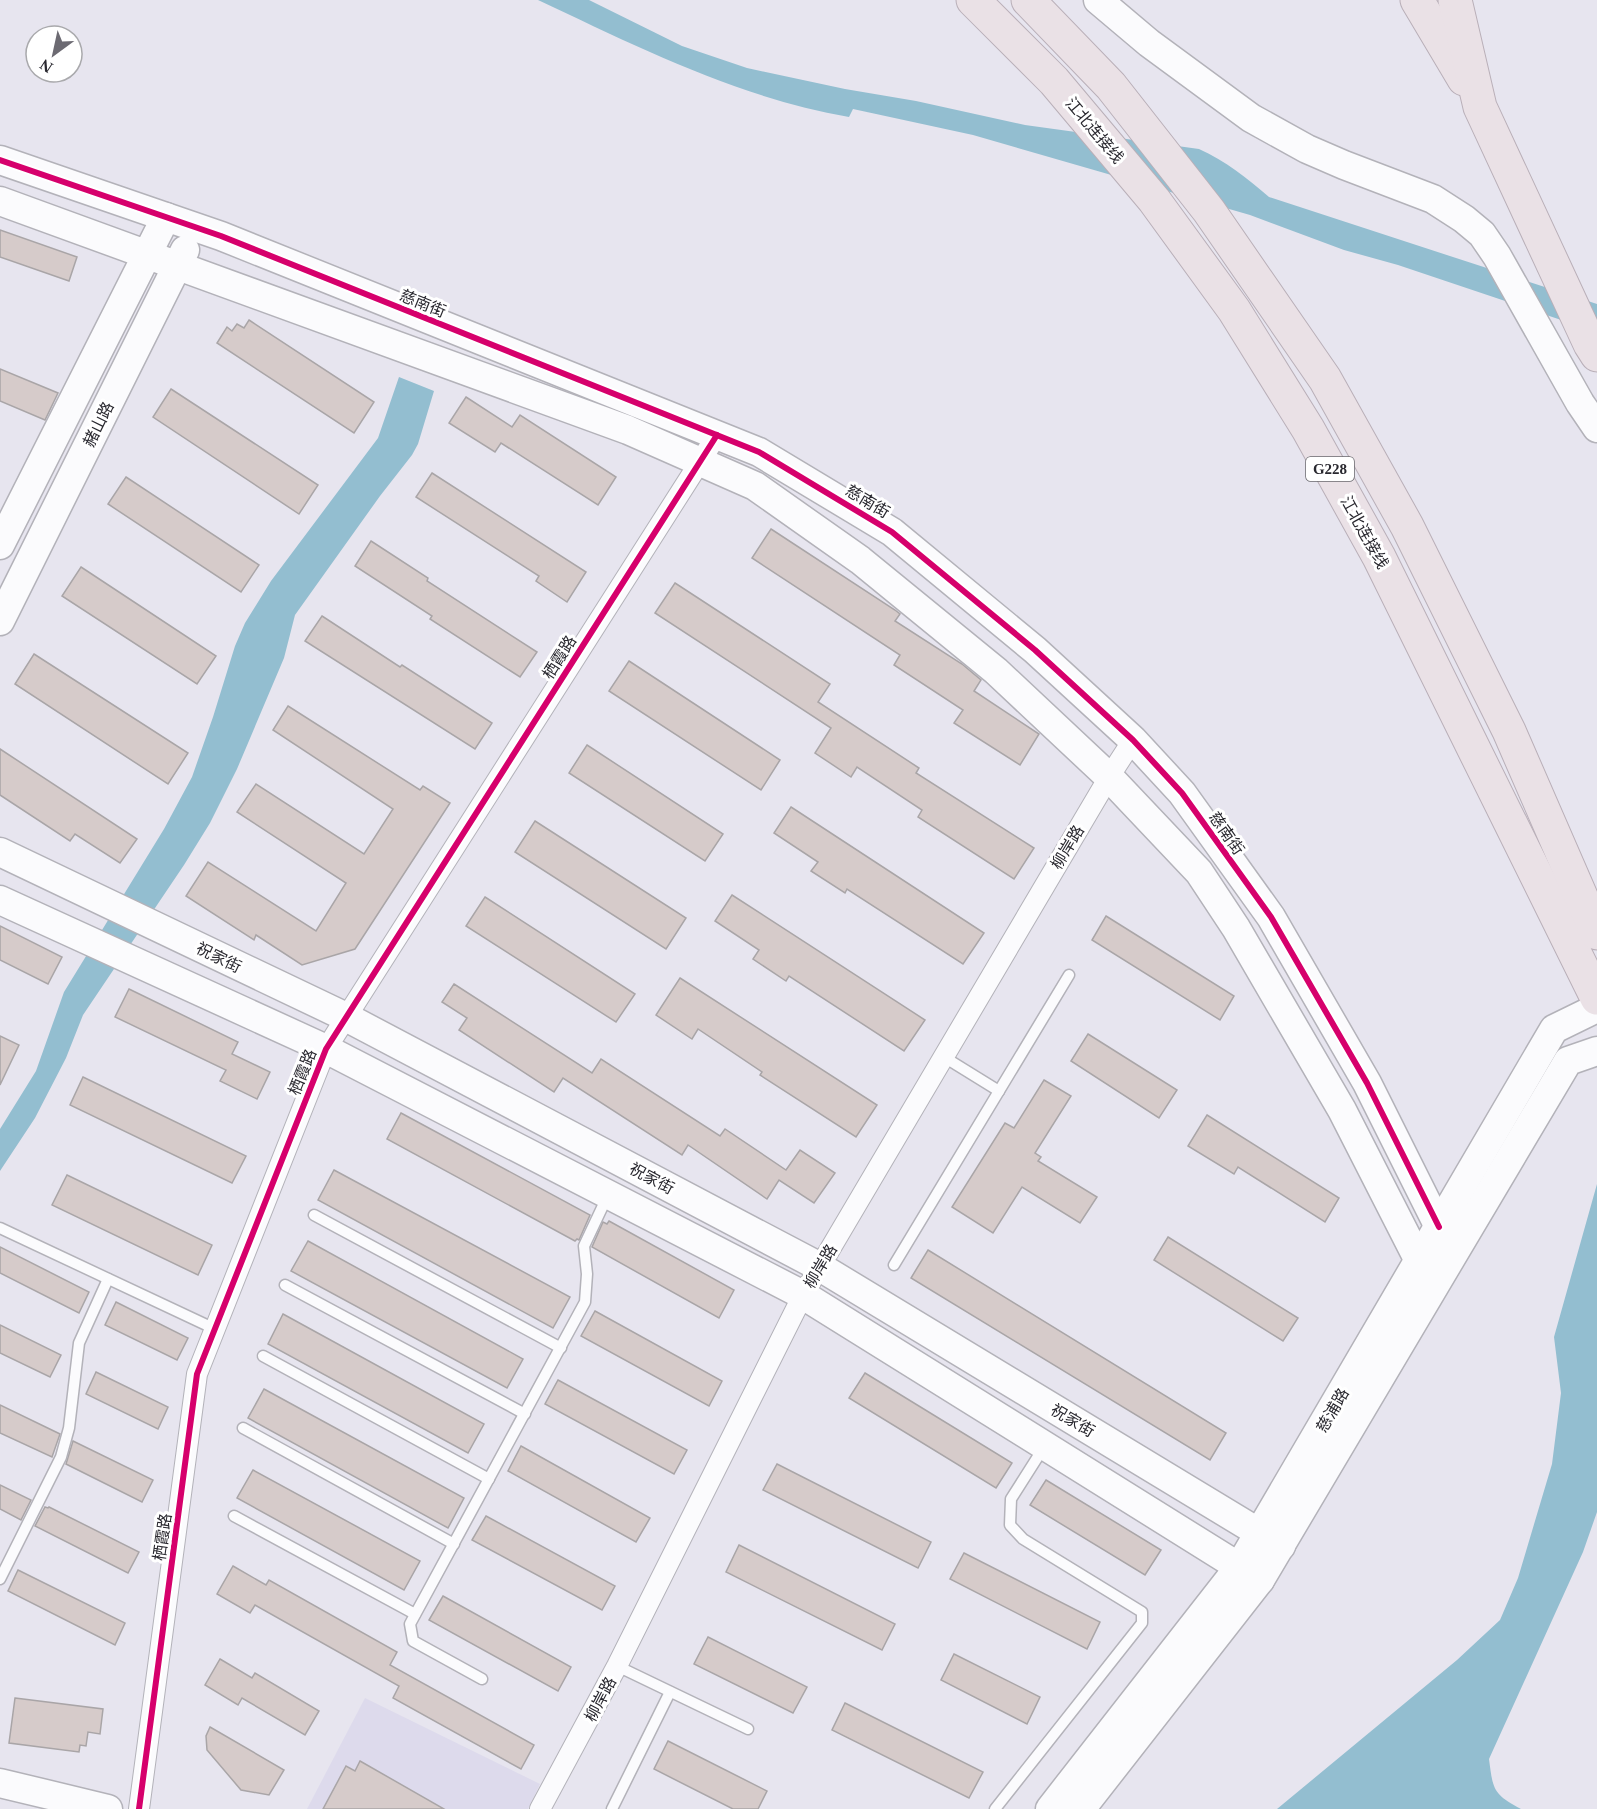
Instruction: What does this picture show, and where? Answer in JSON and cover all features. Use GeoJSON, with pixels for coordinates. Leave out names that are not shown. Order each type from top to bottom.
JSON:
{"type":"FeatureCollection","features":[{"type":"Feature","properties":{"kind":"highway","name":"江北连接线"},"geometry":{"type":"LineString","coordinates":[[973,0],[1054,81],[1154,201],[1234,310],[1308,429],[1379,556],[1597,998]]}},
{"type":"Feature","properties":{"kind":"highway","name":"G228"},"geometry":{"type":"LineString","coordinates":[[1028,0],[1111,86],[1209,211],[1325,379],[1407,526],[1509,731],[1597,933]]}},
{"type":"Feature","properties":{"kind":"highway"},"geometry":{"type":"LineString","coordinates":[[1418,0],[1480,107],[1590,344],[1597,354]]}},
{"type":"Feature","properties":{"kind":"highway"},"geometry":{"type":"LineString","coordinates":[[1455,0],[1480,107]]}},
{"type":"Feature","properties":{"kind":"street"},"geometry":{"type":"LineString","coordinates":[[1098,0],[1149,44],[1251,118],[1307,149],[1433,199],[1482,234],[1497,256],[1580,403],[1597,428]]}},
{"type":"Feature","properties":{"kind":"street","name":"慈南街"},"geometry":{"type":"LineString","coordinates":[[0,160],[196,227],[759,452],[892,532],[1035,650],[1133,740],[1182,793],[1271,917],[1367,1083],[1439,1227]]}},
{"type":"Feature","properties":{"kind":"street"},"geometry":{"type":"LineString","coordinates":[[0,201],[628,430],[755,486],[860,560],[996,671],[1109,777],[1199,872],[1236,928],[1342,1110],[1419,1261]]}},
{"type":"Feature","properties":{"kind":"street","name":"赭山路"},"geometry":{"type":"LineString","coordinates":[[0,545],[166,217]]}},
{"type":"Feature","properties":{"kind":"street","name":"赭山路"},"geometry":{"type":"LineString","coordinates":[[0,621],[196,227]]}},
{"type":"Feature","properties":{"kind":"street","name":"栖霞路"},"geometry":{"type":"LineString","coordinates":[[139,1809],[197,1374],[326,1049],[717,435]]}},
{"type":"Feature","properties":{"kind":"street","name":"柳岸路"},"geometry":{"type":"LineString","coordinates":[[540,1809],[617,1666],[803,1295],[1133,740]]}},
{"type":"Feature","properties":{"kind":"street","name":"祝家街"},"geometry":{"type":"LineString","coordinates":[[0,852],[346,1017],[820,1267],[1271,1539]]}},
{"type":"Feature","properties":{"kind":"street"},"geometry":{"type":"LineString","coordinates":[[0,900],[326,1049],[803,1295],[1250,1574]]}},
{"type":"Feature","properties":{"kind":"street","name":"慈浦路"},"geometry":{"type":"LineString","coordinates":[[1271,1539],[1419,1261],[1554,1029],[1597,1008]]}},
{"type":"Feature","properties":{"kind":"street","name":"慈浦路"},"geometry":{"type":"LineString","coordinates":[[1081,1809],[1250,1574],[1568,1061],[1597,1051]]}},
{"type":"Feature","properties":{"kind":"street","name":"慈浦路"},"geometry":{"type":"LineString","coordinates":[[1050,1809],[1250,1574]]}},
{"type":"Feature","properties":{"kind":"street"},"geometry":{"type":"LineString","coordinates":[[0,1783],[108,1809]]}},
{"type":"Feature","properties":{"kind":"lane"},"geometry":{"type":"LineString","coordinates":[[894,1264],[1069,975]]}},
{"type":"Feature","properties":{"kind":"lane"},"geometry":{"type":"LineString","coordinates":[[944,1057],[999,1091]]}},
{"type":"Feature","properties":{"kind":"lane"},"geometry":{"type":"LineString","coordinates":[[482,1679],[413,1641],[410,1624],[585,1302],[587,1274],[584,1246],[608,1194]]}},
{"type":"Feature","properties":{"kind":"lane"},"geometry":{"type":"LineString","coordinates":[[314,1215],[561,1347]]}},
{"type":"Feature","properties":{"kind":"lane"},"geometry":{"type":"LineString","coordinates":[[0,1228],[215,1329]]}},
{"type":"Feature","properties":{"kind":"lane"},"geometry":{"type":"LineString","coordinates":[[0,1579],[61,1457],[69,1428],[80,1343],[108,1279]]}},
{"type":"Feature","properties":{"kind":"lane"},"geometry":{"type":"LineString","coordinates":[[285,1285],[525,1413]]}},
{"type":"Feature","properties":{"kind":"lane"},"geometry":{"type":"LineString","coordinates":[[263,1356],[489,1479]]}},
{"type":"Feature","properties":{"kind":"lane"},"geometry":{"type":"LineString","coordinates":[[243,1428],[453,1544]]}},
{"type":"Feature","properties":{"kind":"lane"},"geometry":{"type":"LineString","coordinates":[[995,1809],[1142,1623],[1142,1612],[1023,1539],[1010,1525],[1011,1498],[1045,1445]]}},
{"type":"Feature","properties":{"kind":"lane"},"geometry":{"type":"LineString","coordinates":[[234,1516],[415,1614]]}},
{"type":"Feature","properties":{"kind":"lane"},"geometry":{"type":"LineString","coordinates":[[617,1666],[748,1729]]}},
{"type":"Feature","properties":{"kind":"lane"},"geometry":{"type":"LineString","coordinates":[[612,1809],[670,1692]]}},
{"type":"Feature","properties":{"kind":"shaded area"},"geometry":{"type":"Polygon","coordinates":[[[365,1698],[540,1784],[528,1809],[307,1809],[365,1698]]]}},
{"type":"Feature","properties":{"kind":"water"},"geometry":{"type":"Polygon","coordinates":[[[538,0],[589,0],[682,46],[747,68],[1025,125],[1199,149],[1236,170],[1269,197],[1597,304],[1597,332],[1398,265],[1344,250],[1250,215],[973,135],[853,109],[849,117],[768,97],[651,53],[538,0]]]}},
{"type":"Feature","properties":{"kind":"water"},"geometry":{"type":"Polygon","coordinates":[[[399,377],[434,391],[418,444],[295,615],[284,658],[237,769],[210,823],[83,1015],[66,1058],[35,1118],[0,1171],[0,1129],[36,1071],[64,992],[164,829],[192,777],[235,646],[245,623],[271,581],[378,438],[399,377]]]}},
{"type":"Feature","properties":{"kind":"water"},"geometry":{"type":"Polygon","coordinates":[[[1597,1184],[1597,1512],[1583,1552],[1489,1759],[1496,1790],[1521,1809],[1277,1809],[1457,1660],[1500,1620],[1518,1578],[1552,1464],[1561,1393],[1554,1337],[1597,1184]]]}},
{"type":"Feature","properties":{"kind":"building"},"geometry":{"type":"Polygon","coordinates":[[[0,230],[77,257],[69,281],[0,257],[0,230]]]}},
{"type":"Feature","properties":{"kind":"building"},"geometry":{"type":"Polygon","coordinates":[[[249,320],[374,402],[354,433],[217,343],[227,327],[232,331],[237,324],[244,328],[249,320]]]}},
{"type":"Feature","properties":{"kind":"building"},"geometry":{"type":"Polygon","coordinates":[[[0,369],[58,393],[45,420],[0,401],[0,369]]]}},
{"type":"Feature","properties":{"kind":"building"},"geometry":{"type":"Polygon","coordinates":[[[171,389],[318,485],[299,514],[153,417],[171,389]]]}},
{"type":"Feature","properties":{"kind":"building"},"geometry":{"type":"Polygon","coordinates":[[[466,397],[512,427],[520,415],[616,477],[598,505],[501,443],[495,452],[449,423],[466,397]]]}},
{"type":"Feature","properties":{"kind":"building"},"geometry":{"type":"Polygon","coordinates":[[[432,473],[586,572],[567,602],[536,581],[539,576],[416,497],[432,473]]]}},
{"type":"Feature","properties":{"kind":"building"},"geometry":{"type":"Polygon","coordinates":[[[126,477],[259,565],[241,592],[108,504],[126,477]]]}},
{"type":"Feature","properties":{"kind":"building"},"geometry":{"type":"Polygon","coordinates":[[[771,529],[895,610],[900,614],[895,621],[962,664],[981,680],[974,691],[1039,734],[1020,765],[954,723],[963,710],[894,665],[900,655],[752,558],[771,529]]]}},
{"type":"Feature","properties":{"kind":"building"},"geometry":{"type":"Polygon","coordinates":[[[371,541],[428,578],[427,581],[537,652],[520,677],[430,619],[432,616],[355,566],[371,541]]]}},
{"type":"Feature","properties":{"kind":"building"},"geometry":{"type":"Polygon","coordinates":[[[81,567],[216,656],[197,684],[62,596],[81,567]]]}},
{"type":"Feature","properties":{"kind":"building"},"geometry":{"type":"Polygon","coordinates":[[[675,583],[830,684],[818,702],[919,768],[916,773],[1034,848],[1014,879],[918,817],[922,810],[857,767],[851,777],[815,753],[831,728],[655,613],[675,583]]]}},
{"type":"Feature","properties":{"kind":"building"},"geometry":{"type":"Polygon","coordinates":[[[322,616],[492,723],[475,749],[305,641],[322,616]]]}},
{"type":"Feature","properties":{"kind":"building"},"geometry":{"type":"Polygon","coordinates":[[[34,654],[188,753],[168,784],[15,684],[34,654]]]}},
{"type":"Feature","properties":{"kind":"building"},"geometry":{"type":"Polygon","coordinates":[[[629,661],[780,760],[761,790],[609,691],[629,661]]]}},
{"type":"Feature","properties":{"kind":"building"},"geometry":{"type":"Polygon","coordinates":[[[288,706],[420,790],[423,786],[450,803],[355,949],[302,965],[256,935],[254,940],[186,896],[208,862],[316,931],[346,883],[237,812],[256,784],[364,854],[393,809],[273,730],[288,706]]]}},
{"type":"Feature","properties":{"kind":"building"},"geometry":{"type":"Polygon","coordinates":[[[587,745],[723,834],[705,861],[569,773],[587,745]]]}},
{"type":"Feature","properties":{"kind":"building"},"geometry":{"type":"Polygon","coordinates":[[[0,749],[137,839],[120,863],[75,834],[70,841],[0,795],[0,749]]]}},
{"type":"Feature","properties":{"kind":"building"},"geometry":{"type":"Polygon","coordinates":[[[791,807],[984,933],[963,964],[847,889],[845,893],[811,871],[818,862],[774,833],[791,807]]]}},
{"type":"Feature","properties":{"kind":"building"},"geometry":{"type":"Polygon","coordinates":[[[535,821],[686,918],[666,949],[515,852],[535,821]]]}},
{"type":"Feature","properties":{"kind":"building"},"geometry":{"type":"Polygon","coordinates":[[[732,895],[925,1020],[904,1051],[789,976],[786,981],[753,959],[759,950],[715,921],[732,895]]]}},
{"type":"Feature","properties":{"kind":"building"},"geometry":{"type":"Polygon","coordinates":[[[485,897],[635,994],[616,1022],[466,926],[485,897]]]}},
{"type":"Feature","properties":{"kind":"building"},"geometry":{"type":"Polygon","coordinates":[[[1106,916],[1234,996],[1220,1020],[1092,940],[1106,916]]]}},
{"type":"Feature","properties":{"kind":"building"},"geometry":{"type":"Polygon","coordinates":[[[0,926],[62,957],[48,984],[0,960],[0,926]]]}},
{"type":"Feature","properties":{"kind":"building"},"geometry":{"type":"Polygon","coordinates":[[[680,978],[877,1105],[856,1137],[760,1075],[762,1072],[698,1029],[692,1039],[656,1015],[680,978]]]}},
{"type":"Feature","properties":{"kind":"building"},"geometry":{"type":"Polygon","coordinates":[[[454,984],[592,1073],[601,1059],[720,1136],[725,1129],[786,1170],[800,1150],[835,1173],[814,1203],[779,1180],[767,1199],[688,1145],[682,1155],[563,1078],[554,1092],[459,1030],[467,1018],[442,1002],[454,984]]]}},
{"type":"Feature","properties":{"kind":"building"},"geometry":{"type":"Polygon","coordinates":[[[129,989],[238,1042],[232,1054],[270,1072],[257,1099],[220,1081],[226,1070],[115,1017],[129,989]]]}},
{"type":"Feature","properties":{"kind":"building"},"geometry":{"type":"Polygon","coordinates":[[[1088,1034],[1177,1090],[1159,1118],[1071,1061],[1088,1034]]]}},
{"type":"Feature","properties":{"kind":"building"},"geometry":{"type":"Polygon","coordinates":[[[0,1036],[19,1045],[0,1085],[0,1036]]]}},
{"type":"Feature","properties":{"kind":"building"},"geometry":{"type":"Polygon","coordinates":[[[83,1077],[246,1156],[232,1183],[70,1105],[83,1077]]]}},
{"type":"Feature","properties":{"kind":"building"},"geometry":{"type":"Polygon","coordinates":[[[1044,1080],[1071,1096],[1035,1153],[1041,1157],[1038,1161],[1097,1197],[1080,1223],[1022,1187],[993,1233],[952,1207],[1005,1123],[1014,1128],[1044,1080]]]}},
{"type":"Feature","properties":{"kind":"building"},"geometry":{"type":"Polygon","coordinates":[[[401,1113],[590,1215],[579,1240],[575,1241],[387,1139],[401,1113]]]}},
{"type":"Feature","properties":{"kind":"building"},"geometry":{"type":"Polygon","coordinates":[[[1207,1115],[1339,1198],[1325,1222],[1238,1167],[1234,1174],[1188,1146],[1207,1115]]]}},
{"type":"Feature","properties":{"kind":"building"},"geometry":{"type":"Polygon","coordinates":[[[334,1170],[570,1297],[553,1328],[318,1200],[334,1170]]]}},
{"type":"Feature","properties":{"kind":"building"},"geometry":{"type":"Polygon","coordinates":[[[67,1175],[212,1245],[198,1275],[52,1205],[67,1175]]]}},
{"type":"Feature","properties":{"kind":"building"},"geometry":{"type":"Polygon","coordinates":[[[609,1221],[734,1290],[719,1318],[592,1247],[603,1222],[607,1224],[609,1221]]]}},
{"type":"Feature","properties":{"kind":"building"},"geometry":{"type":"Polygon","coordinates":[[[1168,1237],[1298,1318],[1283,1341],[1154,1260],[1168,1237]]]}},
{"type":"Feature","properties":{"kind":"building"},"geometry":{"type":"Polygon","coordinates":[[[308,1241],[523,1359],[507,1388],[291,1271],[308,1241]]]}},
{"type":"Feature","properties":{"kind":"building"},"geometry":{"type":"Polygon","coordinates":[[[0,1247],[89,1292],[79,1313],[0,1273],[0,1247]]]}},
{"type":"Feature","properties":{"kind":"building"},"geometry":{"type":"Polygon","coordinates":[[[928,1250],[1226,1433],[1210,1460],[911,1278],[928,1250]]]}},
{"type":"Feature","properties":{"kind":"building"},"geometry":{"type":"Polygon","coordinates":[[[116,1302],[188,1338],[177,1360],[105,1325],[116,1302]]]}},
{"type":"Feature","properties":{"kind":"building"},"geometry":{"type":"Polygon","coordinates":[[[595,1311],[722,1381],[709,1406],[581,1336],[595,1311]]]}},
{"type":"Feature","properties":{"kind":"building"},"geometry":{"type":"Polygon","coordinates":[[[283,1314],[484,1424],[468,1453],[268,1344],[283,1314]]]}},
{"type":"Feature","properties":{"kind":"building"},"geometry":{"type":"Polygon","coordinates":[[[0,1325],[61,1355],[50,1377],[0,1353],[0,1325]]]}},
{"type":"Feature","properties":{"kind":"building"},"geometry":{"type":"Polygon","coordinates":[[[96,1372],[168,1407],[158,1429],[86,1394],[96,1372]]]}},
{"type":"Feature","properties":{"kind":"building"},"geometry":{"type":"Polygon","coordinates":[[[865,1373],[1012,1463],[996,1488],[849,1398],[865,1373]]]}},
{"type":"Feature","properties":{"kind":"building"},"geometry":{"type":"Polygon","coordinates":[[[558,1380],[687,1450],[674,1474],[545,1404],[558,1380]]]}},
{"type":"Feature","properties":{"kind":"building"},"geometry":{"type":"Polygon","coordinates":[[[264,1389],[464,1498],[448,1528],[248,1418],[264,1389]]]}},
{"type":"Feature","properties":{"kind":"building"},"geometry":{"type":"Polygon","coordinates":[[[0,1405],[60,1434],[52,1457],[0,1433],[0,1405]]]}},
{"type":"Feature","properties":{"kind":"building"},"geometry":{"type":"Polygon","coordinates":[[[73,1441],[153,1480],[142,1502],[66,1464],[73,1441]]]}},
{"type":"Feature","properties":{"kind":"building"},"geometry":{"type":"Polygon","coordinates":[[[521,1446],[650,1518],[636,1542],[508,1471],[521,1446]]]}},
{"type":"Feature","properties":{"kind":"building"},"geometry":{"type":"Polygon","coordinates":[[[777,1464],[931,1542],[918,1568],[763,1490],[777,1464]]]}},
{"type":"Feature","properties":{"kind":"building"},"geometry":{"type":"Polygon","coordinates":[[[253,1470],[420,1561],[404,1590],[237,1498],[253,1470]]]}},
{"type":"Feature","properties":{"kind":"building"},"geometry":{"type":"Polygon","coordinates":[[[1046,1480],[1161,1550],[1145,1575],[1030,1505],[1046,1480]]]}},
{"type":"Feature","properties":{"kind":"building"},"geometry":{"type":"Polygon","coordinates":[[[0,1485],[31,1500],[21,1520],[0,1509],[0,1485]]]}},
{"type":"Feature","properties":{"kind":"building"},"geometry":{"type":"Polygon","coordinates":[[[45,1507],[139,1552],[128,1573],[35,1526],[45,1507]]]}},
{"type":"Feature","properties":{"kind":"building"},"geometry":{"type":"Polygon","coordinates":[[[486,1516],[615,1586],[602,1610],[472,1540],[486,1516]]]}},
{"type":"Feature","properties":{"kind":"building"},"geometry":{"type":"Polygon","coordinates":[[[739,1545],[895,1624],[882,1650],[726,1572],[739,1545]]]}},
{"type":"Feature","properties":{"kind":"building"},"geometry":{"type":"Polygon","coordinates":[[[964,1553],[1100,1622],[1087,1649],[950,1579],[964,1553]]]}},
{"type":"Feature","properties":{"kind":"building"},"geometry":{"type":"Polygon","coordinates":[[[233,1566],[266,1585],[269,1580],[397,1652],[390,1665],[534,1745],[521,1769],[393,1698],[399,1686],[255,1605],[250,1613],[217,1594],[233,1566]]]}},
{"type":"Feature","properties":{"kind":"building"},"geometry":{"type":"Polygon","coordinates":[[[18,1570],[125,1623],[115,1645],[8,1591],[18,1570]]]}},
{"type":"Feature","properties":{"kind":"building"},"geometry":{"type":"Polygon","coordinates":[[[443,1596],[571,1667],[558,1691],[429,1620],[443,1596]]]}},
{"type":"Feature","properties":{"kind":"building"},"geometry":{"type":"Polygon","coordinates":[[[708,1637],[807,1687],[793,1713],[694,1664],[708,1637]]]}},
{"type":"Feature","properties":{"kind":"building"},"geometry":{"type":"Polygon","coordinates":[[[954,1654],[1040,1697],[1027,1724],[941,1680],[954,1654]]]}},
{"type":"Feature","properties":{"kind":"building"},"geometry":{"type":"Polygon","coordinates":[[[220,1659],[252,1678],[255,1673],[319,1711],[305,1735],[242,1698],[238,1705],[205,1685],[220,1659]]]}},
{"type":"Feature","properties":{"kind":"building"},"geometry":{"type":"Polygon","coordinates":[[[15,1698],[103,1709],[100,1734],[88,1732],[86,1746],[80,1745],[79,1752],[9,1743],[15,1698]]]}},
{"type":"Feature","properties":{"kind":"building"},"geometry":{"type":"Polygon","coordinates":[[[845,1703],[983,1772],[969,1798],[832,1730],[845,1703]]]}},
{"type":"Feature","properties":{"kind":"building"},"geometry":{"type":"Polygon","coordinates":[[[210,1727],[284,1770],[269,1795],[241,1790],[207,1750],[206,1736],[210,1727]]]}},
{"type":"Feature","properties":{"kind":"building"},"geometry":{"type":"Polygon","coordinates":[[[668,1741],[767,1791],[758,1809],[733,1809],[654,1769],[668,1741]]]}},
{"type":"Feature","properties":{"kind":"building"},"geometry":{"type":"Polygon","coordinates":[[[360,1761],[444,1809],[323,1809],[346,1766],[355,1771],[360,1761]]]}},
{"type":"Feature","properties":{"kind":"cycle path"},"geometry":{"type":"LineString","coordinates":[[0,160],[221,236],[759,452],[892,532],[1035,650],[1133,740],[1182,793],[1271,917],[1367,1083],[1439,1227]]}},
{"type":"Feature","properties":{"kind":"cycle path"},"geometry":{"type":"LineString","coordinates":[[139,1809],[197,1374],[326,1049],[717,435]]}}]}
